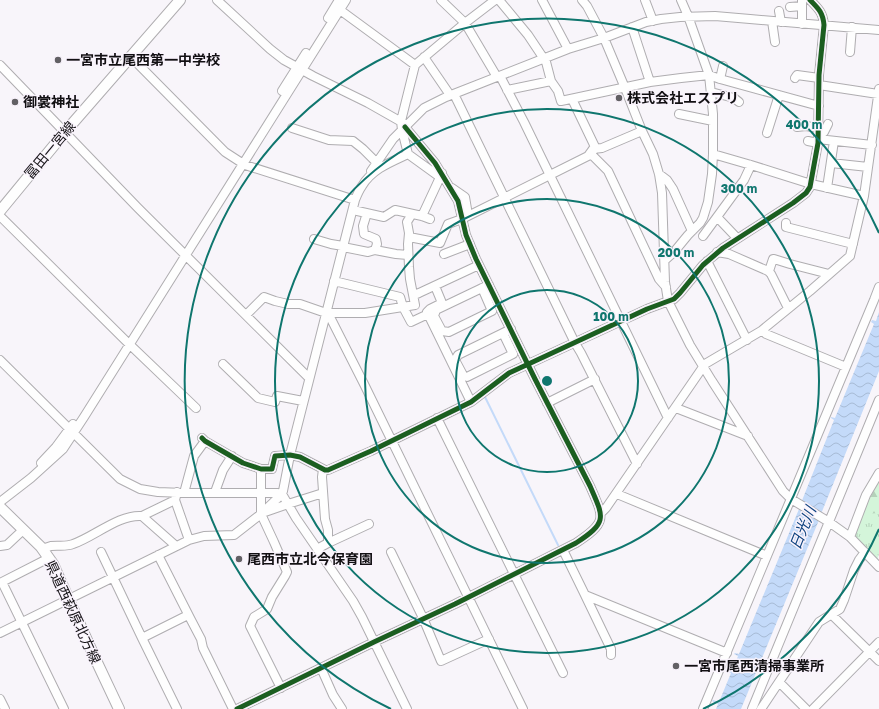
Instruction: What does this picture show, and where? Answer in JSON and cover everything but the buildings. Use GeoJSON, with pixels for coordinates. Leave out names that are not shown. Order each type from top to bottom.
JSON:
{"type":"FeatureCollection","features":[{"type":"Feature","properties":{"kind":"main road","name":"冨田一宮線"},"geometry":{"type":"LineString","coordinates":[[0,211],[65,132],[180,0]]}},
{"type":"Feature","properties":{"kind":"main road","name":"県道西萩原北方線"},"geometry":{"type":"LineString","coordinates":[[0,506],[42,549],[53,564],[119,709]]}},
{"type":"Feature","properties":{"kind":"street"},"geometry":{"type":"LineString","coordinates":[[217,0],[277,55],[300,69],[368,103],[404,126],[442,173],[458,201],[465,217],[466,235],[479,265],[492,311],[449,332],[442,332],[434,316],[436,310],[485,287]]}},
{"type":"Feature","properties":{"kind":"street"},"geometry":{"type":"LineString","coordinates":[[300,69],[339,0]]}},
{"type":"Feature","properties":{"kind":"street"},"geometry":{"type":"LineString","coordinates":[[0,494],[33,469],[84,417],[128,342],[241,162],[346,0]]}},
{"type":"Feature","properties":{"kind":"street"},"geometry":{"type":"LineString","coordinates":[[441,0],[465,23],[508,90],[668,418]]}},
{"type":"Feature","properties":{"kind":"street"},"geometry":{"type":"LineString","coordinates":[[442,173],[437,175],[408,154],[404,126],[415,65],[495,0]]}},
{"type":"Feature","properties":{"kind":"street"},"geometry":{"type":"LineString","coordinates":[[499,0],[528,35],[544,58],[552,81],[561,100],[572,99],[650,82],[709,75],[819,106]]}},
{"type":"Feature","properties":{"kind":"street"},"geometry":{"type":"LineString","coordinates":[[542,0],[568,49]]}},
{"type":"Feature","properties":{"kind":"street"},"geometry":{"type":"LineString","coordinates":[[582,0],[587,6],[604,38],[660,174],[668,301],[690,345],[783,491],[791,499],[829,522],[850,537],[878,564]]}},
{"type":"Feature","properties":{"kind":"street"},"geometry":{"type":"LineString","coordinates":[[644,0],[653,21]]}},
{"type":"Feature","properties":{"kind":"street"},"geometry":{"type":"LineString","coordinates":[[189,540],[178,495],[194,456],[204,439],[243,463],[260,469],[272,469],[275,456],[290,455],[300,457],[328,470],[470,402],[509,373],[647,309],[674,299],[718,252],[806,193],[811,184],[818,137],[819,82],[824,25],[820,10],[810,0]]}},
{"type":"Feature","properties":{"kind":"street"},"geometry":{"type":"LineString","coordinates":[[665,260],[700,223],[710,193],[713,154],[713,114],[709,75],[684,1]]}},
{"type":"Feature","properties":{"kind":"street"},"geometry":{"type":"LineString","coordinates":[[790,7],[802,3],[802,24]]}},
{"type":"Feature","properties":{"kind":"street"},"geometry":{"type":"LineString","coordinates":[[340,10],[415,65]]}},
{"type":"Feature","properties":{"kind":"street"},"geometry":{"type":"LineString","coordinates":[[779,11],[781,22]]}},
{"type":"Feature","properties":{"kind":"street"},"geometry":{"type":"LineString","coordinates":[[0,633],[189,540],[204,536],[234,535],[282,494],[303,401],[355,200],[362,185],[393,139],[404,126],[424,108],[452,94],[544,58],[653,21],[688,16],[715,16],[879,30]]}},
{"type":"Feature","properties":{"kind":"street"},"geometry":{"type":"LineString","coordinates":[[772,21],[775,42]]}},
{"type":"Feature","properties":{"kind":"street"},"geometry":{"type":"LineString","coordinates":[[632,27],[650,82]]}},
{"type":"Feature","properties":{"kind":"street"},"geometry":{"type":"LineString","coordinates":[[850,52],[852,27]]}},
{"type":"Feature","properties":{"kind":"street"},"geometry":{"type":"LineString","coordinates":[[130,56],[225,152],[241,162],[355,200]]}},
{"type":"Feature","properties":{"kind":"street"},"geometry":{"type":"LineString","coordinates":[[424,57],[452,94],[575,343],[638,464]]}},
{"type":"Feature","properties":{"kind":"street"},"geometry":{"type":"LineString","coordinates":[[0,65],[309,378]]}},
{"type":"Feature","properties":{"kind":"street"},"geometry":{"type":"LineString","coordinates":[[720,79],[723,66]]}},
{"type":"Feature","properties":{"kind":"street"},"geometry":{"type":"LineString","coordinates":[[795,78],[797,75],[819,82],[878,94]]}},
{"type":"Feature","properties":{"kind":"street"},"geometry":{"type":"LineString","coordinates":[[508,90],[552,81]]}},
{"type":"Feature","properties":{"kind":"street"},"geometry":{"type":"LineString","coordinates":[[600,513],[618,494],[678,408],[704,369],[705,364],[763,330],[850,256],[864,196],[879,89]]}},
{"type":"Feature","properties":{"kind":"street"},"geometry":{"type":"LineString","coordinates":[[711,92],[734,98],[739,102]]}},
{"type":"Feature","properties":{"kind":"street"},"geometry":{"type":"LineString","coordinates":[[767,133],[779,95]]}},
{"type":"Feature","properties":{"kind":"street"},"geometry":{"type":"LineString","coordinates":[[572,99],[593,151],[608,171],[659,278],[666,288]]}},
{"type":"Feature","properties":{"kind":"street"},"geometry":{"type":"LineString","coordinates":[[679,114],[713,121]]}},
{"type":"Feature","properties":{"kind":"street"},"geometry":{"type":"LineString","coordinates":[[808,141],[818,137],[824,132],[828,124]]}},
{"type":"Feature","properties":{"kind":"street"},"geometry":{"type":"LineString","coordinates":[[797,127],[806,126],[818,137],[834,141],[872,145]]}},
{"type":"Feature","properties":{"kind":"street"},"geometry":{"type":"LineString","coordinates":[[292,128],[329,140],[353,141],[377,163]]}},
{"type":"Feature","properties":{"kind":"street"},"geometry":{"type":"LineString","coordinates":[[409,237],[440,243],[448,224],[588,156],[593,151],[642,131]]}},
{"type":"Feature","properties":{"kind":"street"},"geometry":{"type":"LineString","coordinates":[[827,188],[834,141]]}},
{"type":"Feature","properties":{"kind":"street"},"geometry":{"type":"LineString","coordinates":[[362,185],[371,174],[381,167],[408,154]]}},
{"type":"Feature","properties":{"kind":"street"},"geometry":{"type":"LineString","coordinates":[[713,154],[811,184],[864,196]]}},
{"type":"Feature","properties":{"kind":"street"},"geometry":{"type":"LineString","coordinates":[[831,163],[868,167]]}},
{"type":"Feature","properties":{"kind":"street"},"geometry":{"type":"LineString","coordinates":[[703,236],[744,180],[751,165]]}},
{"type":"Feature","properties":{"kind":"street"},"geometry":{"type":"LineString","coordinates":[[353,210],[384,217],[395,210],[426,217],[442,173]]}},
{"type":"Feature","properties":{"kind":"street"},"geometry":{"type":"LineString","coordinates":[[660,174],[667,180],[673,189],[692,231]]}},
{"type":"Feature","properties":{"kind":"street"},"geometry":{"type":"LineString","coordinates":[[732,180],[739,186]]}},
{"type":"Feature","properties":{"kind":"street"},"geometry":{"type":"LineString","coordinates":[[707,204],[738,238]]}},
{"type":"Feature","properties":{"kind":"street"},"geometry":{"type":"LineString","coordinates":[[367,213],[363,226],[364,234],[376,239],[377,244],[375,250]]}},
{"type":"Feature","properties":{"kind":"street"},"geometry":{"type":"LineString","coordinates":[[246,315],[264,297],[288,304],[300,304],[327,313],[365,312],[415,305],[410,279],[408,255],[409,233],[407,222],[412,214]]}},
{"type":"Feature","properties":{"kind":"street"},"geometry":{"type":"LineString","coordinates":[[0,216],[196,408]]}},
{"type":"Feature","properties":{"kind":"street"},"geometry":{"type":"LineString","coordinates":[[786,223],[786,227],[853,244]]}},
{"type":"Feature","properties":{"kind":"street"},"geometry":{"type":"LineString","coordinates":[[314,239],[368,252],[375,250],[408,255]]}},
{"type":"Feature","properties":{"kind":"street"},"geometry":{"type":"LineString","coordinates":[[444,254],[470,244]]}},
{"type":"Feature","properties":{"kind":"street"},"geometry":{"type":"LineString","coordinates":[[718,252],[729,254],[769,271],[772,274],[788,308]]}},
{"type":"Feature","properties":{"kind":"street"},"geometry":{"type":"LineString","coordinates":[[769,271],[774,259],[829,274]]}},
{"type":"Feature","properties":{"kind":"street"},"geometry":{"type":"LineString","coordinates":[[707,262],[747,340]]}},
{"type":"Feature","properties":{"kind":"street"},"geometry":{"type":"LineString","coordinates":[[414,295],[479,265]]}},
{"type":"Feature","properties":{"kind":"street"},"geometry":{"type":"LineString","coordinates":[[334,281],[400,297],[403,307],[411,322],[428,314]]}},
{"type":"Feature","properties":{"kind":"street"},"geometry":{"type":"LineString","coordinates":[[434,286],[442,303],[427,312],[470,402]]}},
{"type":"Feature","properties":{"kind":"street"},"geometry":{"type":"LineString","coordinates":[[237,709],[576,543],[594,530],[598,525],[601,519],[600,513],[590,486],[528,364],[507,331],[485,287]]}},
{"type":"Feature","properties":{"kind":"street"},"geometry":{"type":"LineString","coordinates":[[703,709],[879,287]]}},
{"type":"Feature","properties":{"kind":"street"},"geometry":{"type":"LineString","coordinates":[[327,313],[523,709]]}},
{"type":"Feature","properties":{"kind":"street"},"geometry":{"type":"LineString","coordinates":[[763,330],[766,334],[846,367]]}},
{"type":"Feature","properties":{"kind":"street"},"geometry":{"type":"LineString","coordinates":[[507,331],[513,354],[467,376],[463,375],[455,360],[458,355],[507,331]]}},
{"type":"Feature","properties":{"kind":"street"},"geometry":{"type":"LineString","coordinates":[[0,360],[120,479],[140,489],[178,495],[215,492],[282,494]]}},
{"type":"Feature","properties":{"kind":"street"},"geometry":{"type":"LineString","coordinates":[[224,364],[258,398],[275,402],[277,396],[303,401]]}},
{"type":"Feature","properties":{"kind":"street"},"geometry":{"type":"LineString","coordinates":[[547,403],[595,379]]}},
{"type":"Feature","properties":{"kind":"street"},"geometry":{"type":"LineString","coordinates":[[752,709],[879,400]]}},
{"type":"Feature","properties":{"kind":"street"},"geometry":{"type":"LineString","coordinates":[[618,494],[668,418],[678,408]]}},
{"type":"Feature","properties":{"kind":"street"},"geometry":{"type":"LineString","coordinates":[[678,408],[748,436]]}},
{"type":"Feature","properties":{"kind":"street"},"geometry":{"type":"LineString","coordinates":[[437,418],[563,673]]}},
{"type":"Feature","properties":{"kind":"street"},"geometry":{"type":"LineString","coordinates":[[0,502],[63,449],[71,430]]}},
{"type":"Feature","properties":{"kind":"street"},"geometry":{"type":"LineString","coordinates":[[215,492],[223,470],[232,456]]}},
{"type":"Feature","properties":{"kind":"street"},"geometry":{"type":"LineString","coordinates":[[260,469],[260,514],[287,572],[272,597],[267,609],[254,617],[250,626],[281,688]]}},
{"type":"Feature","properties":{"kind":"street"},"geometry":{"type":"LineString","coordinates":[[323,469],[323,493],[325,520],[328,530],[328,543]]}},
{"type":"Feature","properties":{"kind":"street"},"geometry":{"type":"LineString","coordinates":[[850,537],[866,495],[878,476]]}},
{"type":"Feature","properties":{"kind":"street"},"geometry":{"type":"LineString","coordinates":[[260,514],[323,493]]}},
{"type":"Feature","properties":{"kind":"street"},"geometry":{"type":"LineString","coordinates":[[282,494],[352,601],[374,642],[406,709]]}},
{"type":"Feature","properties":{"kind":"street"},"geometry":{"type":"LineString","coordinates":[[618,494],[767,556]]}},
{"type":"Feature","properties":{"kind":"street"},"geometry":{"type":"LineString","coordinates":[[42,549],[50,546],[71,545],[80,542],[123,519],[142,516],[178,495]]}},
{"type":"Feature","properties":{"kind":"street"},"geometry":{"type":"LineString","coordinates":[[142,516],[176,546]]}},
{"type":"Feature","properties":{"kind":"street"},"geometry":{"type":"LineString","coordinates":[[317,549],[369,524]]}},
{"type":"Feature","properties":{"kind":"street"},"geometry":{"type":"LineString","coordinates":[[0,546],[7,545],[24,530]]}},
{"type":"Feature","properties":{"kind":"street"},"geometry":{"type":"LineString","coordinates":[[562,550],[611,649],[611,655]]}},
{"type":"Feature","properties":{"kind":"street"},"geometry":{"type":"LineString","coordinates":[[101,552],[177,709]]}},
{"type":"Feature","properties":{"kind":"street"},"geometry":{"type":"LineString","coordinates":[[392,552],[423,618],[441,661],[488,639]]}},
{"type":"Feature","properties":{"kind":"street"},"geometry":{"type":"LineString","coordinates":[[761,709],[819,622],[832,615],[842,606],[854,570],[865,552]]}},
{"type":"Feature","properties":{"kind":"street"},"geometry":{"type":"LineString","coordinates":[[158,555],[201,639],[203,648],[233,709]]}},
{"type":"Feature","properties":{"kind":"street"},"geometry":{"type":"LineString","coordinates":[[49,558],[1,583],[64,709]]}},
{"type":"Feature","properties":{"kind":"street"},"geometry":{"type":"LineString","coordinates":[[585,595],[727,653]]}},
{"type":"Feature","properties":{"kind":"street"},"geometry":{"type":"LineString","coordinates":[[142,638],[188,615]]}},
{"type":"Feature","properties":{"kind":"street"},"geometry":{"type":"LineString","coordinates":[[832,615],[879,661]]}},
{"type":"Feature","properties":{"kind":"street"},"geometry":{"type":"LineString","coordinates":[[813,709],[879,642]]}},
{"type":"Feature","properties":{"kind":"street"},"geometry":{"type":"LineString","coordinates":[[321,668],[333,695],[342,709]]}},
{"type":"Feature","properties":{"kind":"street"},"geometry":{"type":"LineString","coordinates":[[779,682],[806,709]]}},
{"type":"Feature","properties":{"kind":"street"},"geometry":{"type":"LineString","coordinates":[[0,699],[5,709]]}},
{"type":"Feature","properties":{"kind":"green space"},"geometry":{"type":"Polygon","coordinates":[[[879,481],[879,554],[876,562],[852,537],[877,482],[879,481]]]}},
{"type":"Feature","properties":{"kind":"green space"},"geometry":{"type":"Polygon","coordinates":[[[873,489],[879,491],[879,513],[869,513],[865,512],[864,510],[873,489]]]}},
{"type":"Feature","properties":{"kind":"water"},"geometry":{"type":"Polygon","coordinates":[[[879,312],[879,371],[821,514],[801,503],[834,420],[831,417],[835,418],[874,324],[871,322],[872,320],[876,321],[879,312]]]}},
{"type":"Feature","properties":{"kind":"water","name":"日光川"},"geometry":{"type":"Polygon","coordinates":[[[799,509],[819,520],[741,709],[716,709],[718,704],[712,701],[719,702],[731,673],[724,669],[732,671],[738,656],[734,654],[739,654],[799,509]]]}},
{"type":"Feature","properties":{"kind":"waterway"},"geometry":{"type":"LineString","coordinates":[[485,397],[558,545]]}},
{"type":"Feature","properties":{"kind":"cycle path"},"geometry":{"type":"LineString","coordinates":[[202,438],[243,463],[261,469],[272,469],[275,456],[290,455],[300,457],[325,470],[328,470],[371,451],[471,402],[509,373],[647,309],[674,299],[703,265],[723,248],[793,203],[806,193],[810,187],[818,143],[819,75],[824,25],[823,17],[820,11],[810,0]]}},
{"type":"Feature","properties":{"kind":"cycle path"},"geometry":{"type":"LineString","coordinates":[[237,709],[455,604],[576,543],[594,530],[600,519],[598,505],[590,486],[476,259],[466,235],[458,201],[435,163],[405,127]]}},
{"type":"Feature","properties":{"kind":"place","name":"一宮市立尾西第一中学校"},"geometry":{"type":"Point","coordinates":[58,60]}},
{"type":"Feature","properties":{"kind":"place","name":"株式会社エスプリ"},"geometry":{"type":"Point","coordinates":[619,98]}},
{"type":"Feature","properties":{"kind":"place","name":"御裳神社"},"geometry":{"type":"Point","coordinates":[15,102]}},
{"type":"Feature","properties":{"kind":"place","name":"尾西市立北今保育園"},"geometry":{"type":"Point","coordinates":[239,559]}},
{"type":"Feature","properties":{"kind":"place","name":"一宮市尾西清掃事業所"},"geometry":{"type":"Point","coordinates":[676,666]}}]}
